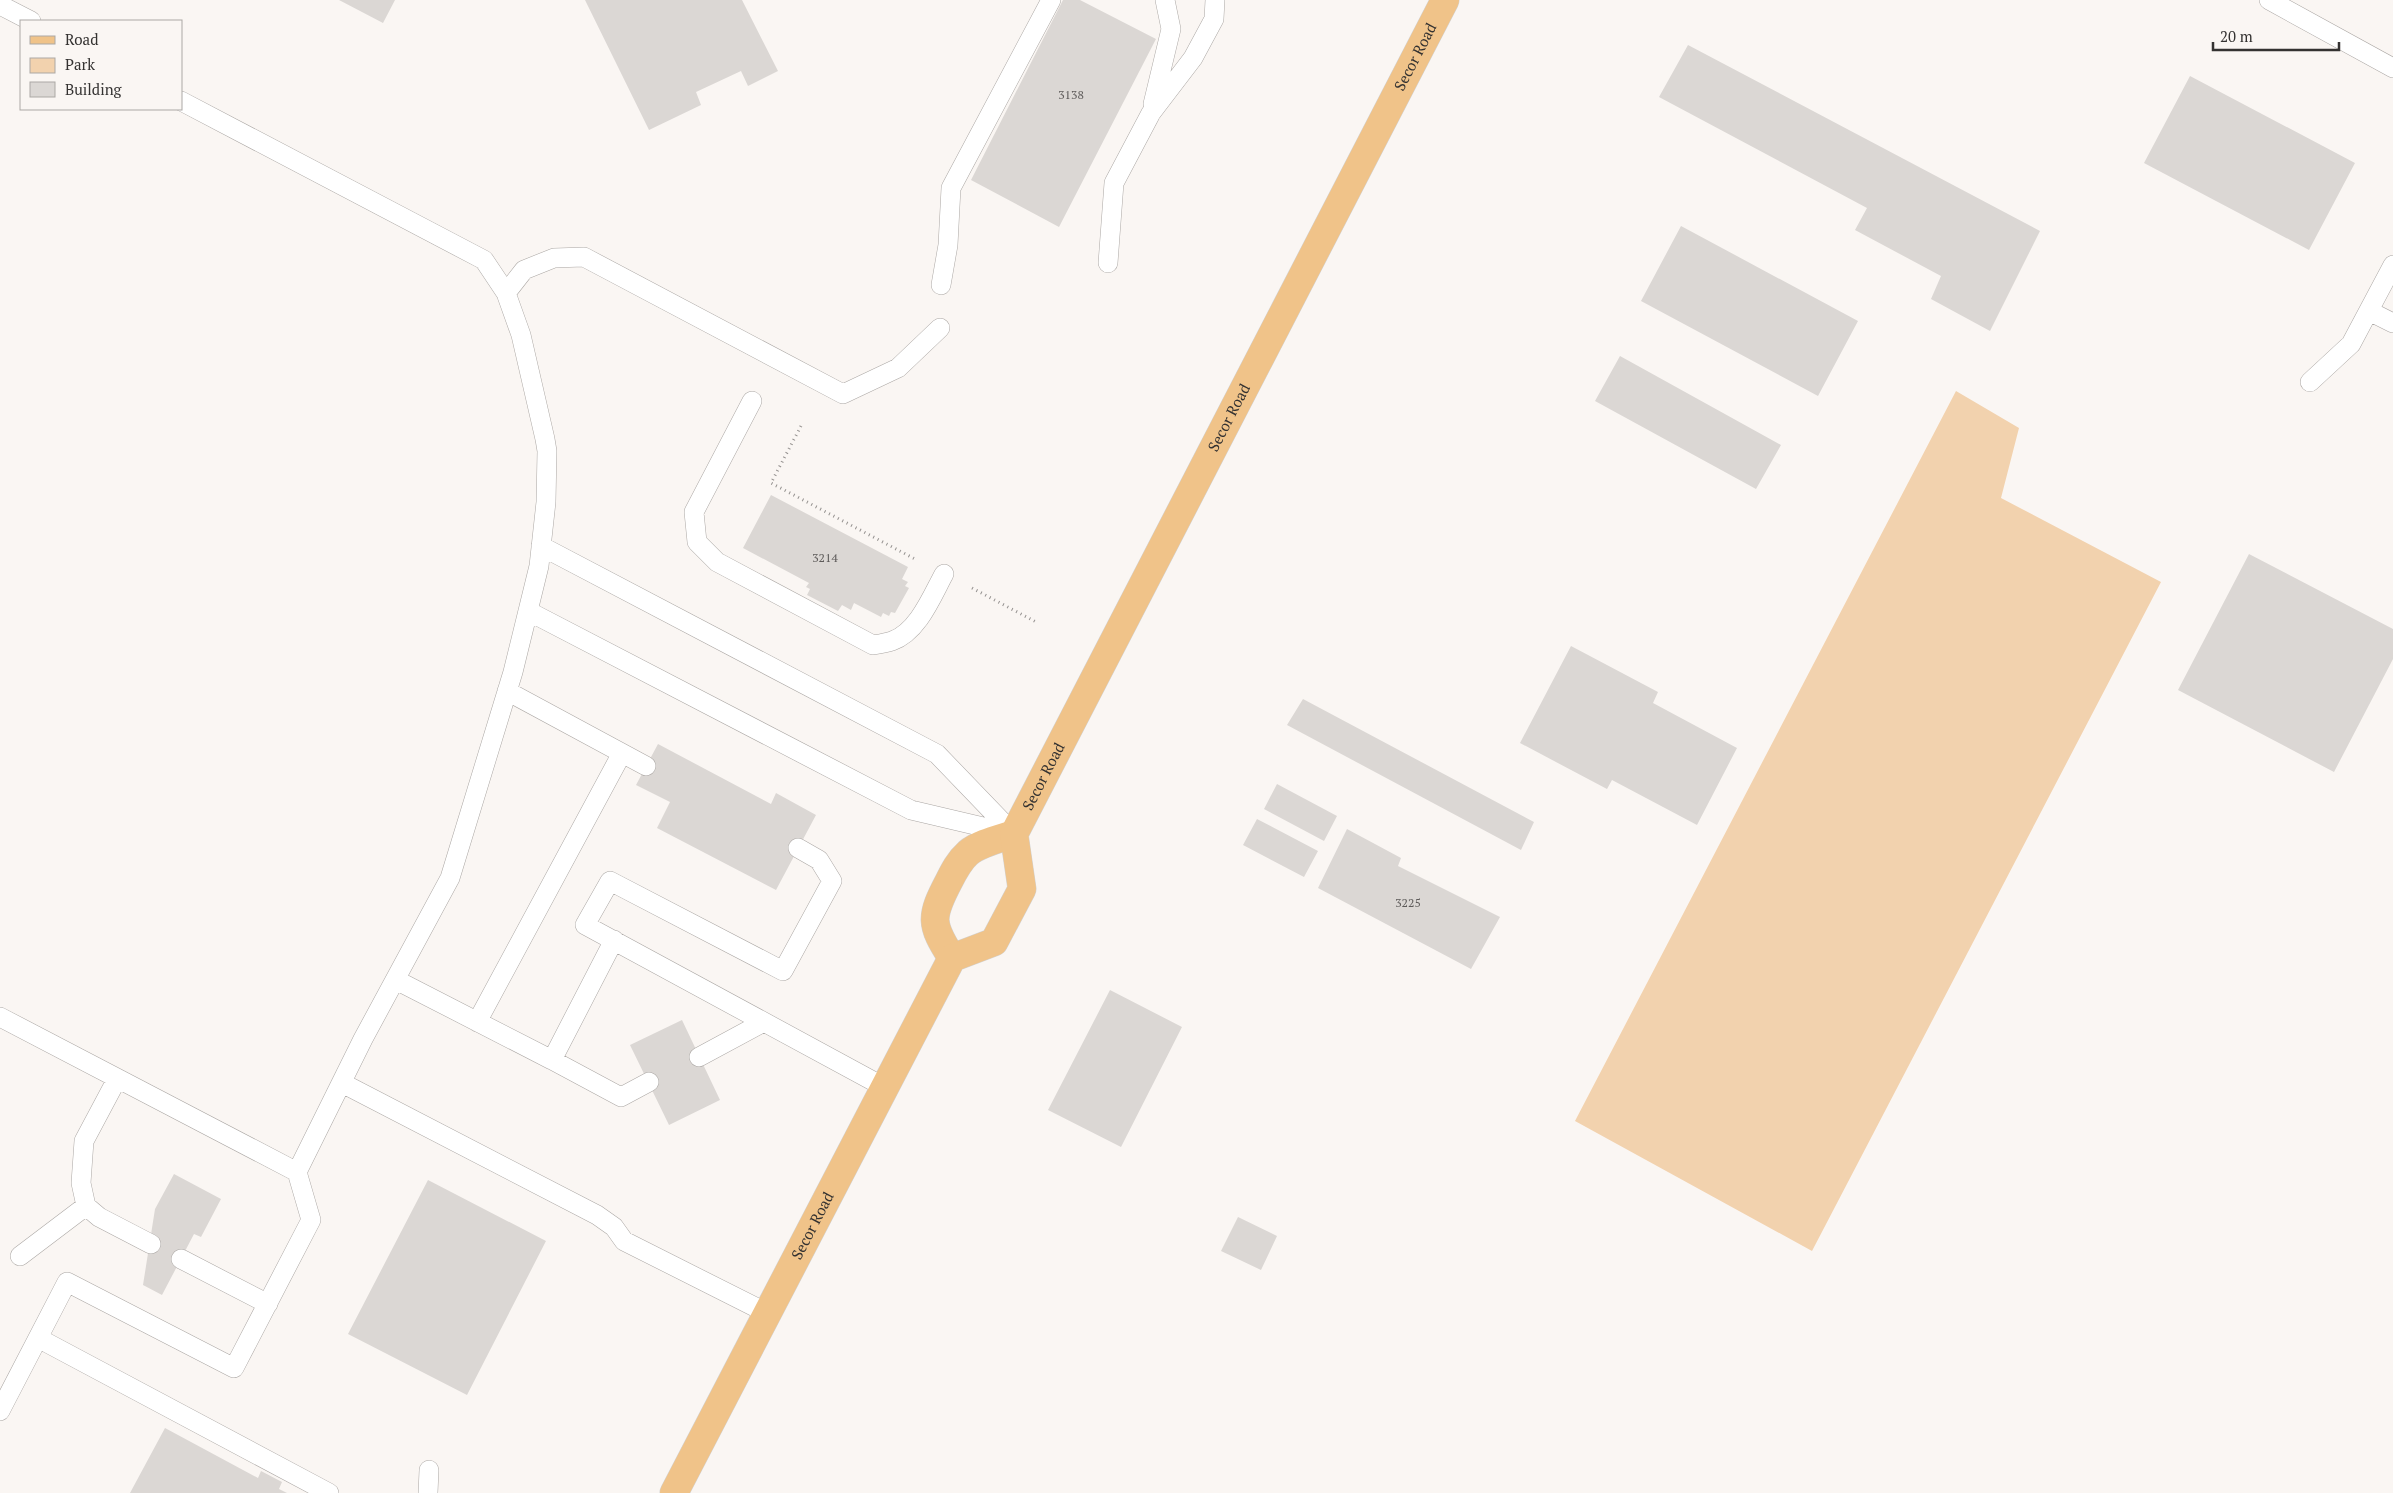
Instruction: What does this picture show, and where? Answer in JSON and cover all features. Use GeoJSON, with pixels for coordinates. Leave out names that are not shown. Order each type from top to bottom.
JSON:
{"type":"FeatureCollection","features":[{"type":"Feature","properties":{"kind":"main road","name":"Secor Road"},"geometry":{"type":"LineString","coordinates":[[1014,834],[1445,0]]}},
{"type":"Feature","properties":{"kind":"main road"},"geometry":{"type":"LineString","coordinates":[[1014,834],[1022,889],[994,942],[952,958],[939,937],[934,920],[935,907],[959,862],[969,852],[1014,834]]}},
{"type":"Feature","properties":{"kind":"main road","name":"Secor Road"},"geometry":{"type":"LineString","coordinates":[[674,1493],[952,958]]}},
{"type":"Feature","properties":{"kind":"lane"},"geometry":{"type":"LineString","coordinates":[[941,285],[948,245],[951,188],[1051,0]]}},
{"type":"Feature","properties":{"kind":"lane"},"geometry":{"type":"LineString","coordinates":[[1151,113],[1171,29],[1165,0]]}},
{"type":"Feature","properties":{"kind":"lane"},"geometry":{"type":"LineString","coordinates":[[1108,263],[1114,182],[1151,113],[1193,58],[1214,19],[1215,0]]}},
{"type":"Feature","properties":{"kind":"lane"},"geometry":{"type":"LineString","coordinates":[[2269,0],[2393,68]]}},
{"type":"Feature","properties":{"kind":"lane"},"geometry":{"type":"LineString","coordinates":[[0,5],[29,20]]}},
{"type":"Feature","properties":{"kind":"lane"},"geometry":{"type":"LineString","coordinates":[[0,1411],[67,1282],[234,1368],[311,1220],[297,1172],[450,878],[507,691],[539,566],[546,502],[547,451],[521,334],[506,292],[484,260],[182,102]]}},
{"type":"Feature","properties":{"kind":"lane"},"geometry":{"type":"LineString","coordinates":[[506,292],[524,270],[554,258],[584,257],[842,394],[898,368],[940,328]]}},
{"type":"Feature","properties":{"kind":"lane"},"geometry":{"type":"LineString","coordinates":[[2310,382],[2351,344],[2393,265]]}},
{"type":"Feature","properties":{"kind":"lane"},"geometry":{"type":"LineString","coordinates":[[2369,311],[2393,323]]}},
{"type":"Feature","properties":{"kind":"lane"},"geometry":{"type":"LineString","coordinates":[[752,401],[694,512],[697,542],[717,562],[872,645],[893,641],[910,629],[924,612],[944,574]]}},
{"type":"Feature","properties":{"kind":"lane"},"geometry":{"type":"LineString","coordinates":[[541,546],[937,754],[1014,834]]}},
{"type":"Feature","properties":{"kind":"lane"},"geometry":{"type":"LineString","coordinates":[[528,611],[911,810],[1014,834]]}},
{"type":"Feature","properties":{"kind":"lane"},"geometry":{"type":"LineString","coordinates":[[507,691],[646,766]]}},
{"type":"Feature","properties":{"kind":"lane"},"geometry":{"type":"LineString","coordinates":[[477,1022],[622,753]]}},
{"type":"Feature","properties":{"kind":"lane"},"geometry":{"type":"LineString","coordinates":[[798,848],[820,860],[832,881],[783,971],[610,881],[585,925],[884,1087]]}},
{"type":"Feature","properties":{"kind":"lane"},"geometry":{"type":"LineString","coordinates":[[552,1060],[614,940]]}},
{"type":"Feature","properties":{"kind":"lane"},"geometry":{"type":"LineString","coordinates":[[396,980],[621,1097],[649,1082]]}},
{"type":"Feature","properties":{"kind":"lane"},"geometry":{"type":"LineString","coordinates":[[0,1017],[297,1172]]}},
{"type":"Feature","properties":{"kind":"lane"},"geometry":{"type":"LineString","coordinates":[[700,1057],[764,1022]]}},
{"type":"Feature","properties":{"kind":"lane"},"geometry":{"type":"LineString","coordinates":[[116,1079],[84,1141],[81,1183],[86,1206],[99,1216],[151,1244]]}},
{"type":"Feature","properties":{"kind":"lane"},"geometry":{"type":"LineString","coordinates":[[342,1083],[597,1215],[614,1227],[624,1241],[767,1313]]}},
{"type":"Feature","properties":{"kind":"lane"},"geometry":{"type":"LineString","coordinates":[[20,1256],[86,1206]]}},
{"type":"Feature","properties":{"kind":"lane"},"geometry":{"type":"LineString","coordinates":[[181,1259],[268,1304]]}},
{"type":"Feature","properties":{"kind":"lane"},"geometry":{"type":"LineString","coordinates":[[38,1338],[329,1493]]}},
{"type":"Feature","properties":{"kind":"lane"},"geometry":{"type":"LineString","coordinates":[[428,1493],[429,1470]]}},
{"type":"Feature","properties":{"kind":"path"},"geometry":{"type":"LineString","coordinates":[[801,426],[771,483],[1038,623]]}},
{"type":"Feature","properties":{"kind":"green space"},"geometry":{"type":"Polygon","coordinates":[[[1956,391],[2019,428],[2001,498],[2161,582],[1812,1251],[1575,1121],[1956,391]]]}},
{"type":"Feature","properties":{"kind":"building"},"geometry":{"type":"Polygon","coordinates":[[[339,0],[395,0],[383,23],[339,0]]]}},
{"type":"Feature","properties":{"kind":"building"},"geometry":{"type":"Polygon","coordinates":[[[585,0],[742,0],[778,71],[748,86],[741,71],[696,92],[701,105],[649,130],[585,0]]]}},
{"type":"Feature","properties":{"kind":"building"},"geometry":{"type":"Polygon","coordinates":[[[1063,0],[1080,0],[1156,39],[1059,227],[971,180],[1063,0]]]}},
{"type":"Feature","properties":{"kind":"building"},"geometry":{"type":"Polygon","coordinates":[[[1688,45],[2040,231],[1990,331],[1931,299],[1941,276],[1855,230],[1867,208],[1659,97],[1688,45]]]}},
{"type":"Feature","properties":{"kind":"building"},"geometry":{"type":"Polygon","coordinates":[[[2190,76],[2355,163],[2309,250],[2144,163],[2190,76]]]}},
{"type":"Feature","properties":{"kind":"building"},"geometry":{"type":"Polygon","coordinates":[[[1681,226],[1858,321],[1818,396],[1641,301],[1681,226]]]}},
{"type":"Feature","properties":{"kind":"building"},"geometry":{"type":"Polygon","coordinates":[[[1620,356],[1781,445],[1756,489],[1595,401],[1620,356]]]}},
{"type":"Feature","properties":{"kind":"building"},"geometry":{"type":"Polygon","coordinates":[[[771,495],[908,567],[902,579],[908,582],[905,586],[909,588],[895,613],[891,612],[889,616],[883,613],[881,617],[854,603],[851,610],[842,605],[838,611],[807,595],[810,589],[806,587],[809,583],[743,548],[771,495]]]}},
{"type":"Feature","properties":{"kind":"building"},"geometry":{"type":"Polygon","coordinates":[[[2249,554],[2393,629],[2393,659],[2334,772],[2178,690],[2249,554]]]}},
{"type":"Feature","properties":{"kind":"building"},"geometry":{"type":"Polygon","coordinates":[[[1571,646],[1658,692],[1653,703],[1737,748],[1697,825],[1612,780],[1607,789],[1520,743],[1571,646]]]}},
{"type":"Feature","properties":{"kind":"building"},"geometry":{"type":"Polygon","coordinates":[[[1303,699],[1534,822],[1521,850],[1287,725],[1303,699]]]}},
{"type":"Feature","properties":{"kind":"building"},"geometry":{"type":"Polygon","coordinates":[[[658,744],[771,804],[776,793],[816,815],[776,890],[657,828],[670,802],[636,785],[658,744]]]}},
{"type":"Feature","properties":{"kind":"building"},"geometry":{"type":"Polygon","coordinates":[[[1277,784],[1337,816],[1324,841],[1264,809],[1277,784]]]}},
{"type":"Feature","properties":{"kind":"building"},"geometry":{"type":"Polygon","coordinates":[[[1257,819],[1318,851],[1304,877],[1243,845],[1257,819]]]}},
{"type":"Feature","properties":{"kind":"building"},"geometry":{"type":"Polygon","coordinates":[[[1347,829],[1401,858],[1398,866],[1500,917],[1471,969],[1318,888],[1347,829]]]}},
{"type":"Feature","properties":{"kind":"building"},"geometry":{"type":"Polygon","coordinates":[[[1110,990],[1182,1027],[1121,1147],[1048,1110],[1110,990]]]}},
{"type":"Feature","properties":{"kind":"building"},"geometry":{"type":"Polygon","coordinates":[[[682,1020],[720,1100],[669,1125],[630,1045],[682,1020]]]}},
{"type":"Feature","properties":{"kind":"building"},"geometry":{"type":"Polygon","coordinates":[[[174,1174],[221,1199],[201,1237],[194,1234],[162,1295],[143,1285],[155,1209],[174,1174]]]}},
{"type":"Feature","properties":{"kind":"building"},"geometry":{"type":"Polygon","coordinates":[[[428,1180],[546,1241],[467,1395],[348,1334],[428,1180]]]}},
{"type":"Feature","properties":{"kind":"building"},"geometry":{"type":"Polygon","coordinates":[[[1238,1217],[1277,1236],[1261,1270],[1221,1251],[1238,1217]]]}},
{"type":"Feature","properties":{"kind":"building"},"geometry":{"type":"Polygon","coordinates":[[[165,1428],[258,1478],[261,1471],[282,1482],[279,1489],[287,1493],[130,1493],[165,1428]]]}}]}
